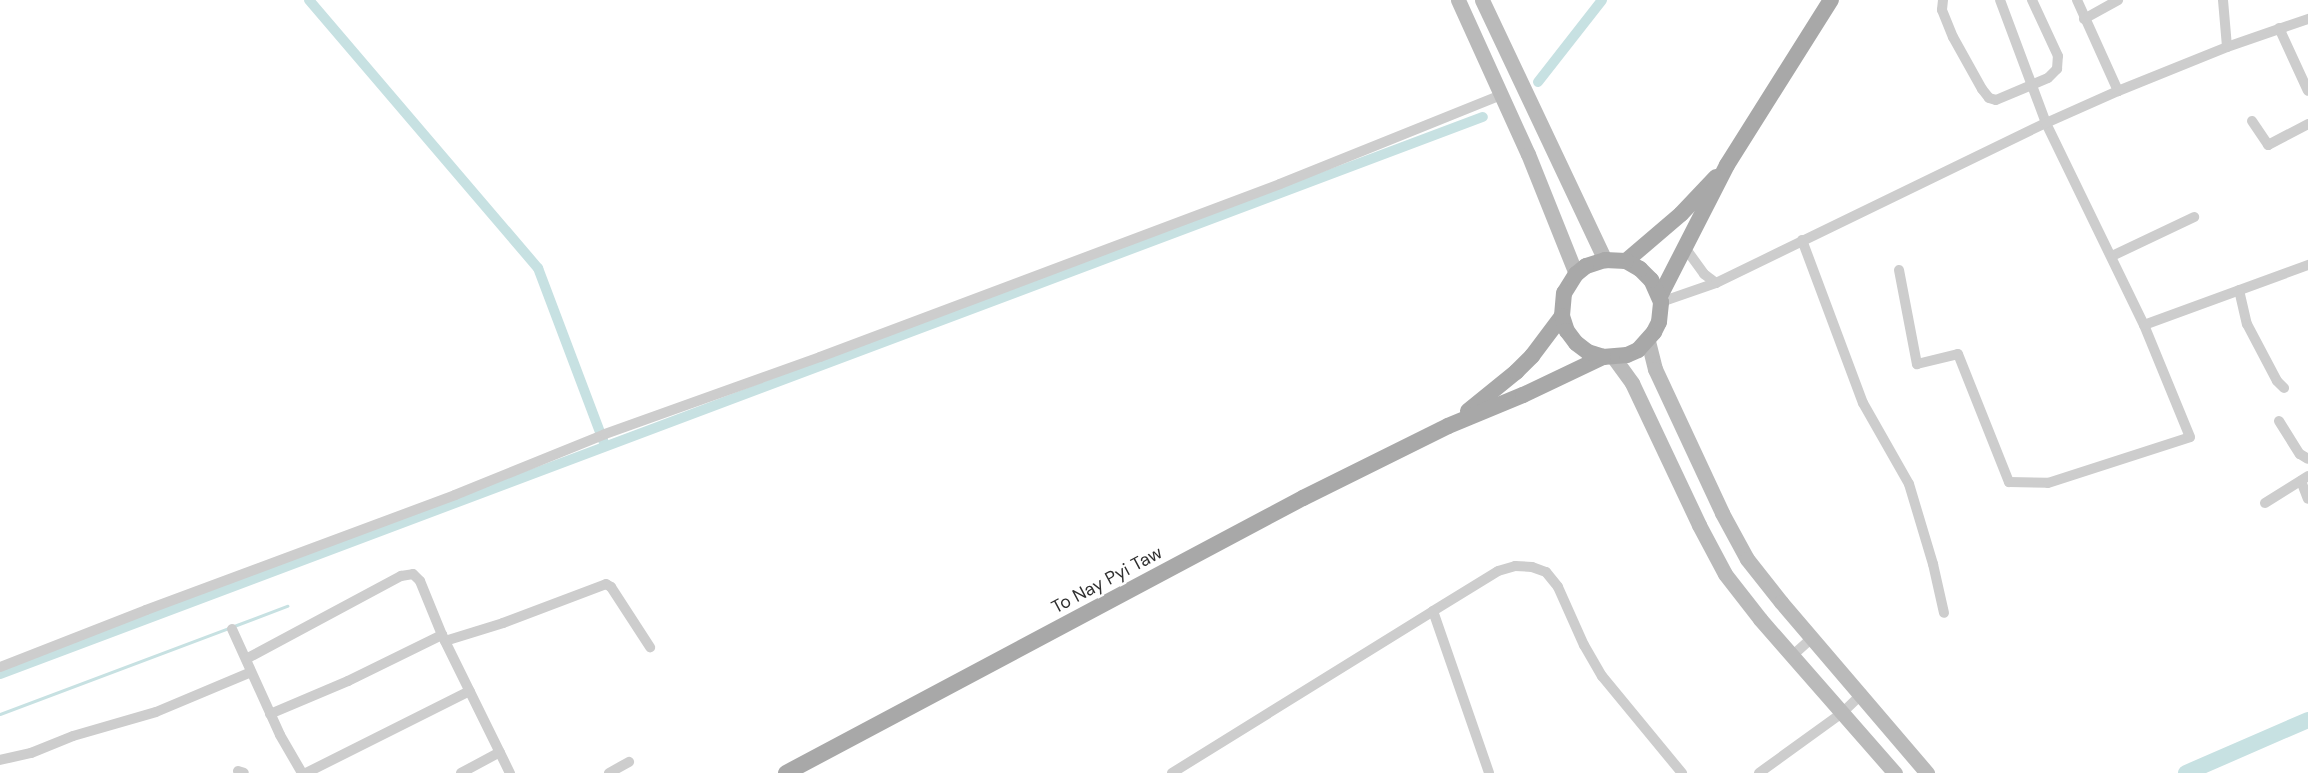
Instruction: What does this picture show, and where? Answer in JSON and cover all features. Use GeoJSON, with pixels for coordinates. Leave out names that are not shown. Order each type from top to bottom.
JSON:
{"type":"FeatureCollection","features":[{"type":"Feature","properties":{"kind":"main road"},"geometry":{"type":"LineString","coordinates":[[1458,0],[1550,205],[1576,274]]}},
{"type":"Feature","properties":{"kind":"main road"},"geometry":{"type":"LineString","coordinates":[[1482,0],[1605,260]]}},
{"type":"Feature","properties":{"kind":"main road"},"geometry":{"type":"LineString","coordinates":[[1448,426],[1608,357],[1638,350],[1648,341],[1658,322],[1660,299],[1727,165],[1831,0]]}},
{"type":"Feature","properties":{"kind":"main road"},"geometry":{"type":"LineString","coordinates":[[1626,261],[1681,214],[1727,165]]}},
{"type":"Feature","properties":{"kind":"main road"},"geometry":{"type":"LineString","coordinates":[[1660,299],[1651,280],[1640,269],[1626,261],[1605,260],[1586,266],[1576,274],[1564,293],[1562,316],[1567,331],[1576,343],[1588,352],[1608,357],[1632,383],[1699,526],[1725,574],[1760,619],[1895,773]]}},
{"type":"Feature","properties":{"kind":"main road"},"geometry":{"type":"LineString","coordinates":[[1448,426],[1499,388],[1516,372],[1532,356],[1562,316]]}},
{"type":"Feature","properties":{"kind":"main road"},"geometry":{"type":"LineString","coordinates":[[1648,341],[1655,369],[1722,513],[1747,559],[1780,602],[1862,694],[1928,773]]}},
{"type":"Feature","properties":{"kind":"main road","name":"To Nay Pyi Taw"},"geometry":{"type":"LineString","coordinates":[[786,773],[1302,498],[1448,426]]}},
{"type":"Feature","properties":{"kind":"street"},"geometry":{"type":"LineString","coordinates":[[1942,0],[1942,10],[1953,37],[1989,98],[1996,100],[2048,78],[2057,69],[2058,56],[2032,0]]}},
{"type":"Feature","properties":{"kind":"street"},"geometry":{"type":"LineString","coordinates":[[1899,270],[1917,364],[1958,354],[2009,482],[2048,483],[2190,437],[2144,325],[2046,123],[2000,0]]}},
{"type":"Feature","properties":{"kind":"street"},"geometry":{"type":"LineString","coordinates":[[2077,0],[2118,91]]}},
{"type":"Feature","properties":{"kind":"street"},"geometry":{"type":"LineString","coordinates":[[2084,19],[2118,0]]}},
{"type":"Feature","properties":{"kind":"street"},"geometry":{"type":"LineString","coordinates":[[2223,0],[2227,47]]}},
{"type":"Feature","properties":{"kind":"street"},"geometry":{"type":"LineString","coordinates":[[1660,299],[1716,283],[2046,123],[2118,91],[2227,47],[2308,19]]}},
{"type":"Feature","properties":{"kind":"street"},"geometry":{"type":"LineString","coordinates":[[2279,28],[2308,91]]}},
{"type":"Feature","properties":{"kind":"street"},"geometry":{"type":"LineString","coordinates":[[0,667],[156,606],[455,495],[602,435],[820,357],[1234,201],[1422,129],[1501,95]]}},
{"type":"Feature","properties":{"kind":"street"},"geometry":{"type":"LineString","coordinates":[[2252,120],[2268,144],[2308,124]]}},
{"type":"Feature","properties":{"kind":"street"},"geometry":{"type":"LineString","coordinates":[[2112,256],[2194,217]]}},
{"type":"Feature","properties":{"kind":"street"},"geometry":{"type":"LineString","coordinates":[[1802,240],[1863,403],[1909,484],[1933,564],[1944,613]]}},
{"type":"Feature","properties":{"kind":"street"},"geometry":{"type":"LineString","coordinates":[[1686,249],[1704,274],[1716,283]]}},
{"type":"Feature","properties":{"kind":"street"},"geometry":{"type":"LineString","coordinates":[[2144,325],[2308,265]]}},
{"type":"Feature","properties":{"kind":"street"},"geometry":{"type":"LineString","coordinates":[[2239,290],[2247,324],[2277,381],[2284,388]]}},
{"type":"Feature","properties":{"kind":"street"},"geometry":{"type":"LineString","coordinates":[[2279,421],[2300,454],[2308,459]]}},
{"type":"Feature","properties":{"kind":"street"},"geometry":{"type":"LineString","coordinates":[[2265,503],[2304,478],[2308,499]]}},
{"type":"Feature","properties":{"kind":"street"},"geometry":{"type":"LineString","coordinates":[[1172,773],[1498,571],[1515,566],[1532,567],[1546,572],[1558,587],[1584,646],[1602,676],[1682,773]]}},
{"type":"Feature","properties":{"kind":"street"},"geometry":{"type":"LineString","coordinates":[[246,659],[409,574],[418,578],[444,638],[510,773]]}},
{"type":"Feature","properties":{"kind":"street"},"geometry":{"type":"LineString","coordinates":[[270,714],[444,638],[503,623],[606,584],[610,587],[650,647]]}},
{"type":"Feature","properties":{"kind":"street"},"geometry":{"type":"LineString","coordinates":[[1432,611],[1489,773]]}},
{"type":"Feature","properties":{"kind":"street"},"geometry":{"type":"LineString","coordinates":[[232,629],[270,714],[302,773]]}},
{"type":"Feature","properties":{"kind":"street"},"geometry":{"type":"LineString","coordinates":[[1793,655],[1813,638]]}},
{"type":"Feature","properties":{"kind":"street"},"geometry":{"type":"LineString","coordinates":[[0,760],[31,753],[72,736],[156,712],[251,672]]}},
{"type":"Feature","properties":{"kind":"street"},"geometry":{"type":"LineString","coordinates":[[306,773],[470,691]]}},
{"type":"Feature","properties":{"kind":"street"},"geometry":{"type":"LineString","coordinates":[[1759,773],[1842,713],[1862,694]]}},
{"type":"Feature","properties":{"kind":"street"},"geometry":{"type":"LineString","coordinates":[[461,773],[500,752]]}},
{"type":"Feature","properties":{"kind":"street"},"geometry":{"type":"LineString","coordinates":[[609,773],[629,762]]}},
{"type":"Feature","properties":{"kind":"waterway"},"geometry":{"type":"LineString","coordinates":[[309,0],[538,268],[604,443]]}},
{"type":"Feature","properties":{"kind":"waterway"},"geometry":{"type":"LineString","coordinates":[[1538,82],[1602,0]]}},
{"type":"Feature","properties":{"kind":"waterway"},"geometry":{"type":"LineString","coordinates":[[0,674],[1483,117]]}},
{"type":"Feature","properties":{"kind":"waterway"},"geometry":{"type":"LineString","coordinates":[[234,626],[287,606]]}},
{"type":"Feature","properties":{"kind":"waterway"},"geometry":{"type":"LineString","coordinates":[[0,714],[229,628]]}},
{"type":"Feature","properties":{"kind":"waterway"},"geometry":{"type":"LineString","coordinates":[[2186,773],[2308,720]]}}]}
